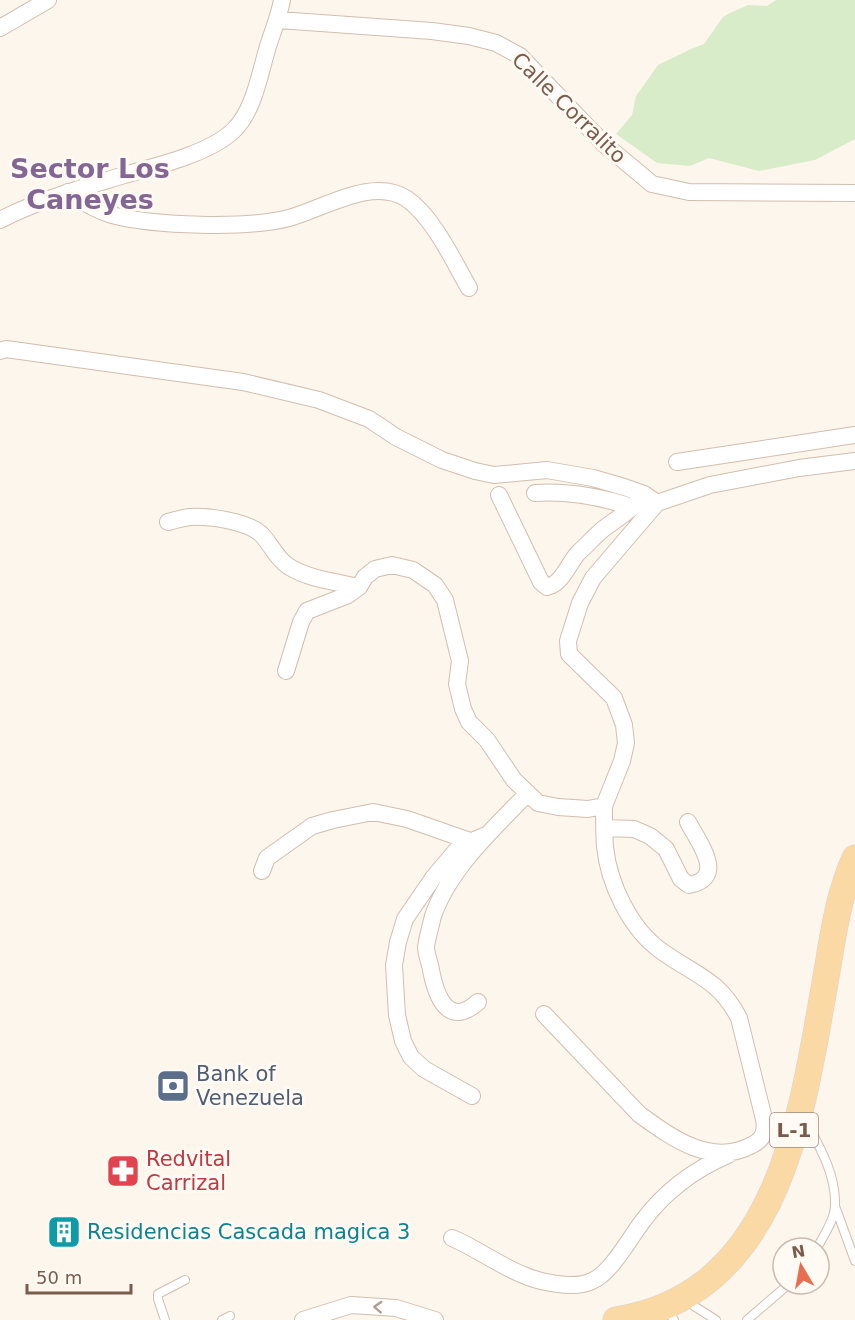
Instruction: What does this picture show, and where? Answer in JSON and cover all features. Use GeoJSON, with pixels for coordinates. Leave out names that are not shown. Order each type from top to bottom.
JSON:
{"type":"FeatureCollection","features":[{"type":"Feature","properties":{"kind":"main road","name":"L-1"},"geometry":{"type":"LineString","coordinates":[[616,1320],[678,1302],[718,1272],[751,1235],[778,1184],[806,1093],[842,891],[855,858]]}},
{"type":"Feature","properties":{"kind":"main road","name":"L-1"},"geometry":{"type":"LineString","coordinates":[[676,1316],[728,1280],[746,1261],[764,1237],[788,1190],[817,1093],[852,893],[855,887]]}},
{"type":"Feature","properties":{"kind":"street"},"geometry":{"type":"LineString","coordinates":[[0,28],[48,0]]}},
{"type":"Feature","properties":{"kind":"street"},"geometry":{"type":"LineString","coordinates":[[0,220],[68,192],[203,150],[233,131],[249,107],[272,34],[279,20],[282,0]]}},
{"type":"Feature","properties":{"kind":"street","name":"Calle Corralito"},"geometry":{"type":"LineString","coordinates":[[279,20],[432,31],[469,36],[496,43],[520,56],[604,144],[652,184],[689,192],[855,193]]}},
{"type":"Feature","properties":{"kind":"street"},"geometry":{"type":"LineString","coordinates":[[68,192],[88,206],[113,215],[177,224],[248,223],[289,218],[335,201],[368,192],[386,191],[406,198],[432,225],[470,288]]}},
{"type":"Feature","properties":{"kind":"street"},"geometry":{"type":"LineString","coordinates":[[0,351],[30,352],[243,382],[319,400],[369,419],[405,441],[442,459],[475,471],[494,475],[547,470],[593,478],[650,499]]}},
{"type":"Feature","properties":{"kind":"street"},"geometry":{"type":"LineString","coordinates":[[677,462],[855,435]]}},
{"type":"Feature","properties":{"kind":"street"},"geometry":{"type":"LineString","coordinates":[[499,495],[541,582],[547,586],[558,581],[576,556],[600,532],[632,507],[650,499],[799,468],[855,461]]}},
{"type":"Feature","properties":{"kind":"street"},"geometry":{"type":"LineString","coordinates":[[535,493],[577,494],[632,507]]}},
{"type":"Feature","properties":{"kind":"street"},"geometry":{"type":"LineString","coordinates":[[452,1238],[469,1244],[522,1275],[578,1286],[594,1281],[607,1269],[664,1195],[705,1165],[760,1141],[765,1130],[762,1106],[739,1018],[731,1004],[710,980],[658,949],[637,927],[621,899],[609,866],[604,806],[622,761],[626,743],[624,725],[614,698],[569,654],[568,641],[580,603],[593,579],[650,499]]}},
{"type":"Feature","properties":{"kind":"street"},"geometry":{"type":"LineString","coordinates":[[168,522],[191,517],[235,522],[254,528],[288,566],[327,580],[359,587]]}},
{"type":"Feature","properties":{"kind":"street"},"geometry":{"type":"LineString","coordinates":[[286,671],[301,622],[307,611],[348,595],[359,587],[365,577],[375,569],[392,565],[413,570],[435,585],[445,600],[460,661],[457,684],[463,710],[469,722],[486,740],[514,780],[538,802],[558,807],[588,809],[604,806]]}},
{"type":"Feature","properties":{"kind":"street"},"geometry":{"type":"LineString","coordinates":[[478,1002],[468,1011],[458,1013],[446,1008],[434,987],[426,947],[434,915],[450,881],[486,835],[528,793]]}},
{"type":"Feature","properties":{"kind":"street"},"geometry":{"type":"LineString","coordinates":[[262,871],[267,858],[312,826],[373,812],[407,819],[470,841]]}},
{"type":"Feature","properties":{"kind":"street"},"geometry":{"type":"LineString","coordinates":[[605,828],[634,829],[651,836],[666,849],[681,879],[689,885],[702,882],[708,875],[710,867],[688,822]]}},
{"type":"Feature","properties":{"kind":"street"},"geometry":{"type":"LineString","coordinates":[[472,1096],[424,1069],[411,1057],[403,1041],[394,983],[398,942],[405,919],[433,878],[460,846],[486,835]]}},
{"type":"Feature","properties":{"kind":"street"},"geometry":{"type":"LineString","coordinates":[[544,1014],[639,1114],[699,1150],[732,1154]]}},
{"type":"Feature","properties":{"kind":"street"},"geometry":{"type":"LineString","coordinates":[[303,1320],[351,1305],[396,1308],[435,1320]]}},
{"type":"Feature","properties":{"kind":"lane"},"geometry":{"type":"LineString","coordinates":[[808,1125],[824,1153],[832,1182],[835,1206],[855,1261]]}},
{"type":"Feature","properties":{"kind":"lane"},"geometry":{"type":"LineString","coordinates":[[824,1236],[835,1206]]}},
{"type":"Feature","properties":{"kind":"lane"},"geometry":{"type":"LineString","coordinates":[[165,1320],[158,1294],[185,1280]]}},
{"type":"Feature","properties":{"kind":"lane"},"geometry":{"type":"LineString","coordinates":[[747,1320],[775,1296]]}},
{"type":"Feature","properties":{"kind":"lane"},"geometry":{"type":"LineString","coordinates":[[676,1316],[716,1320]]}},
{"type":"Feature","properties":{"kind":"green space"},"geometry":{"type":"Polygon","coordinates":[[[776,0],[855,0],[855,139],[815,160],[759,171],[709,158],[690,166],[657,163],[616,134],[632,115],[636,96],[658,65],[704,44],[723,17],[728,14],[748,5],[767,6],[776,0]]]}},
{"type":"Feature","properties":{"kind":"place","name":"Bank of Venezuela"},"geometry":{"type":"Point","coordinates":[173,1086]}},
{"type":"Feature","properties":{"kind":"place","name":"Redvital Carrizal"},"geometry":{"type":"Point","coordinates":[123,1171]}},
{"type":"Feature","properties":{"kind":"place","name":"Residencias Cascada magica 3"},"geometry":{"type":"Point","coordinates":[64,1232]}},
{"type":"Feature","properties":{"kind":"district","name":"Sector Los Caneyes"},"geometry":{"type":"Point","coordinates":[90,184]}}]}
